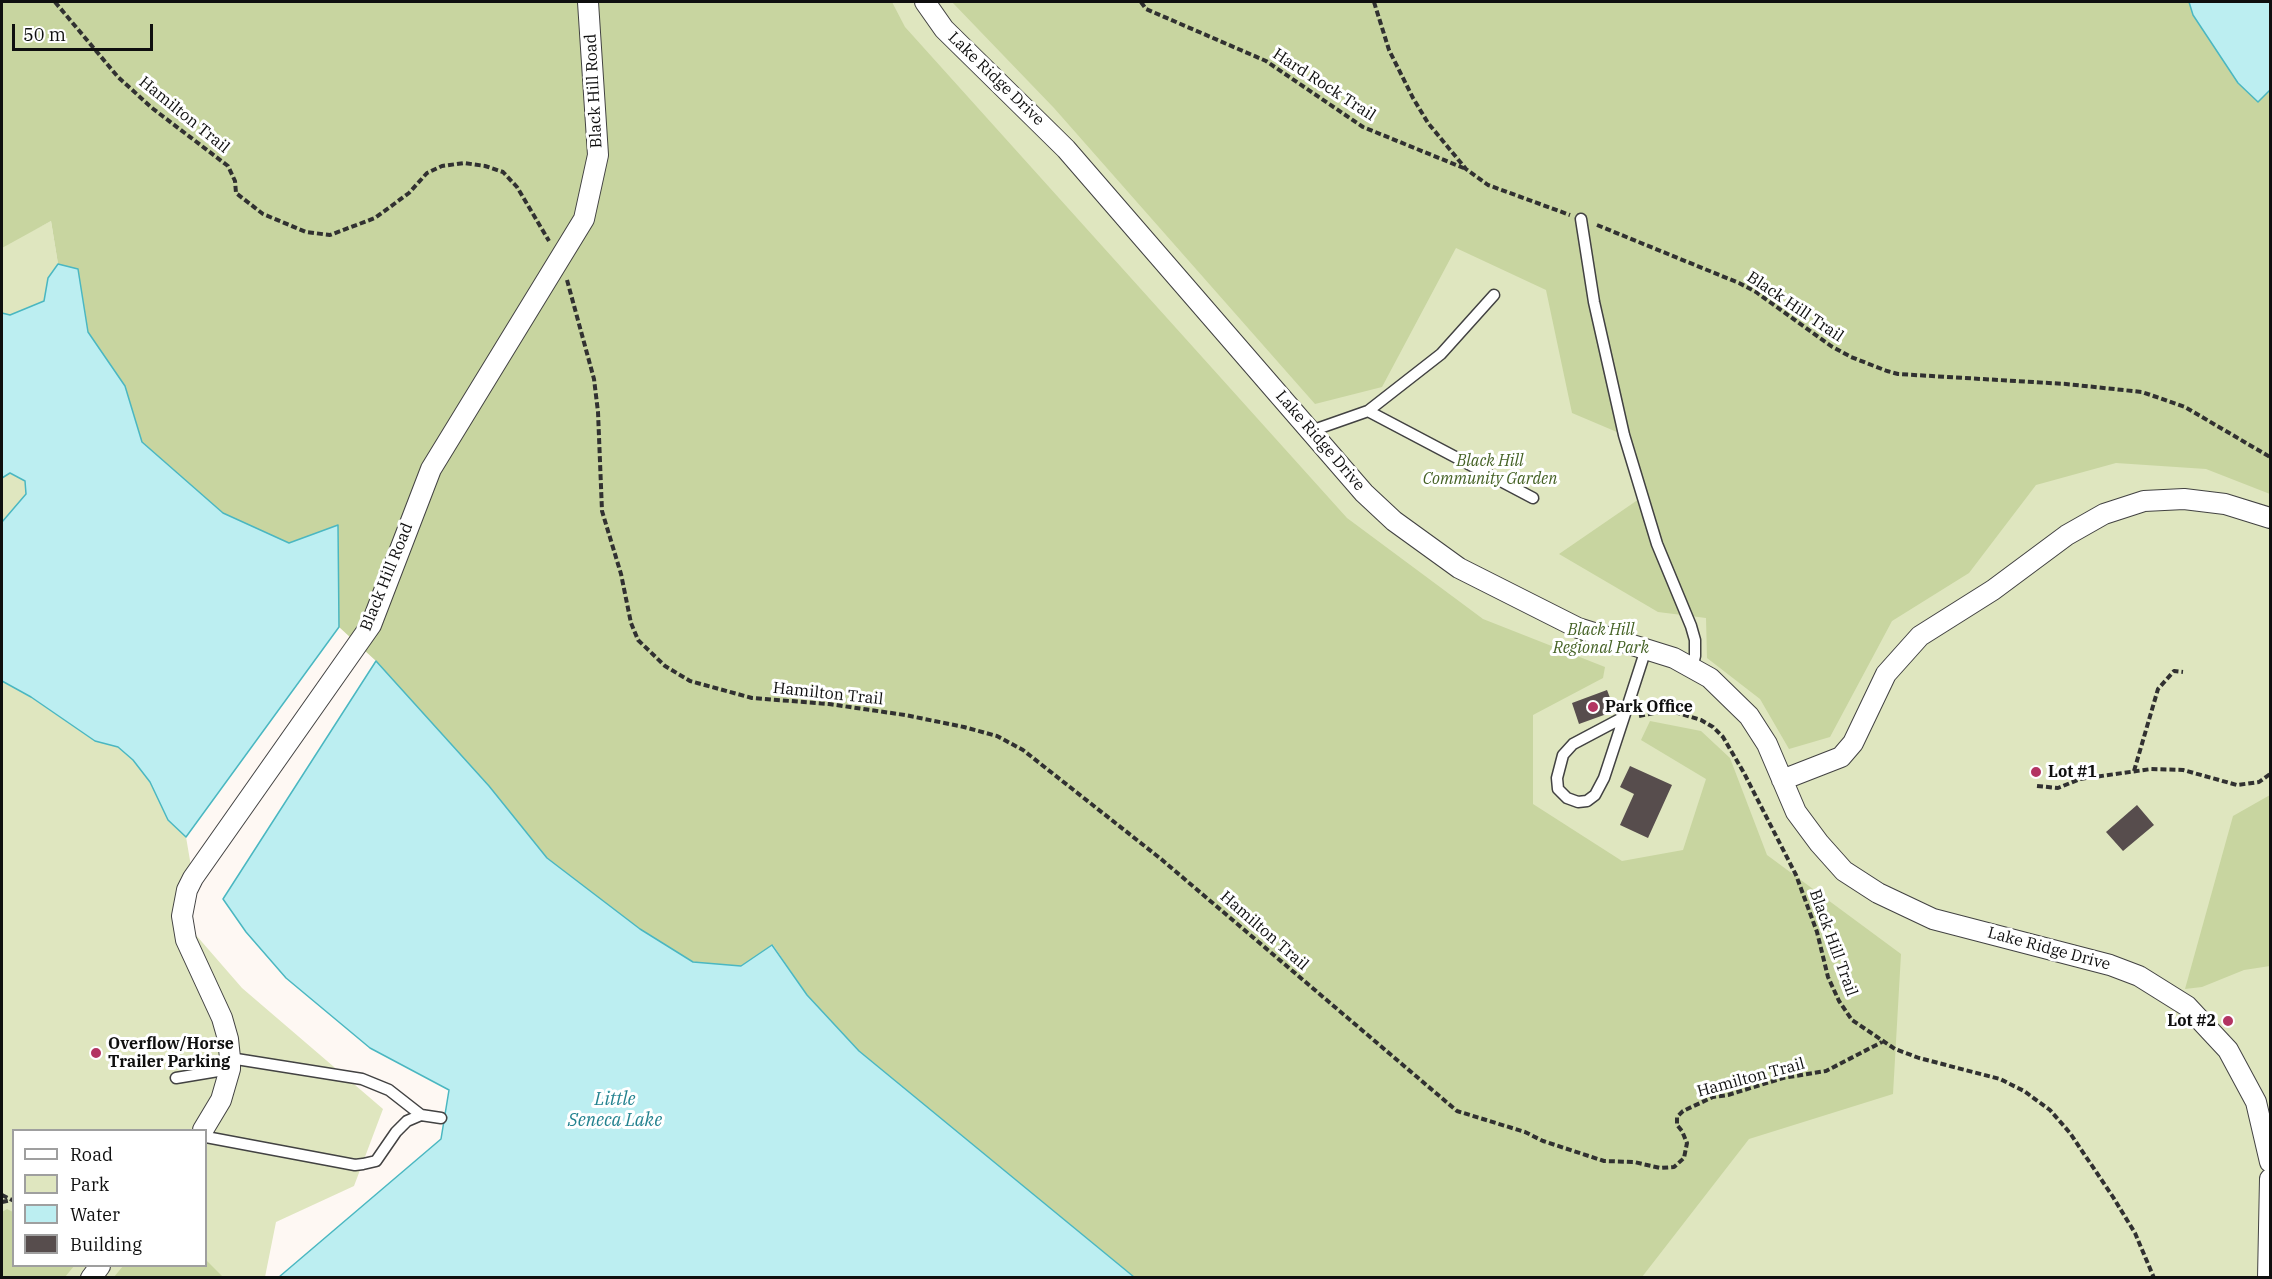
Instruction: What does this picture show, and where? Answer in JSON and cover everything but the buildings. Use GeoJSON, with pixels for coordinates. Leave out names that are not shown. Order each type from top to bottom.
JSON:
{"type":"FeatureCollection","features":[{"type":"Feature","properties":{"kind":"street","name":"Black Hill Road"},"geometry":{"type":"LineString","coordinates":[[204,1129],[221,1100],[230,1064],[228,1039],[222,1018],[186,940],[182,916],[187,890],[193,878],[371,625],[431,469],[584,219],[598,155],[588,2]]}},
{"type":"Feature","properties":{"kind":"street","name":"Lake Ridge Drive"},"geometry":{"type":"LineString","coordinates":[[925,2],[944,29],[1066,149],[1364,493],[1394,521],[1459,568],[1578,628],[1674,658],[1710,678],[1749,716],[1767,744],[1796,812],[1819,843],[1844,871],[1878,893],[1933,919],[2110,965],[2139,976],[2187,1006],[2228,1050],[2256,1102],[2271,1162]]}},
{"type":"Feature","properties":{"kind":"street"},"geometry":{"type":"LineString","coordinates":[[1782,780],[1841,757],[1853,743],[1886,675],[1920,636],[1993,590],[2067,535],[2104,514],[2144,501],[2184,499],[2225,504],[2271,518]]}},
{"type":"Feature","properties":{"kind":"street"},"geometry":{"type":"LineString","coordinates":[[2268,1278],[2271,1179]]}},
{"type":"Feature","properties":{"kind":"lane"},"geometry":{"type":"LineString","coordinates":[[1581,219],[1594,302],[1624,435],[1657,544],[1691,626],[1695,640],[1692,668]]}},
{"type":"Feature","properties":{"kind":"lane"},"geometry":{"type":"LineString","coordinates":[[1311,431],[1368,411],[1441,354],[1494,295]]}},
{"type":"Feature","properties":{"kind":"lane"},"geometry":{"type":"LineString","coordinates":[[1368,411],[1533,498]]}},
{"type":"Feature","properties":{"kind":"lane"},"geometry":{"type":"LineString","coordinates":[[1624,717],[1573,744],[1563,755],[1557,778],[1558,789],[1567,798],[1578,802],[1587,801],[1595,795],[1604,778],[1624,717],[1646,649]]}},
{"type":"Feature","properties":{"kind":"lane"},"geometry":{"type":"LineString","coordinates":[[176,1078],[230,1064],[362,1079],[389,1090],[421,1114],[441,1118]]}},
{"type":"Feature","properties":{"kind":"lane"},"geometry":{"type":"LineString","coordinates":[[207,1137],[355,1165],[376,1161],[396,1132],[407,1121],[421,1114]]}},
{"type":"Feature","properties":{"kind":"path","name":"Hamilton Trail"},"geometry":{"type":"LineString","coordinates":[[55,2],[118,77],[152,108],[228,166],[235,181],[236,193],[263,214],[306,232],[330,235],[375,218],[409,193],[427,173],[442,166],[464,163],[503,172],[517,187],[560,259],[583,334],[594,379],[598,412],[602,511],[621,574],[631,622],[638,640],[664,666],[690,681],[752,698],[829,704],[905,715],[997,736],[1023,750],[1161,859],[1457,1111],[1604,1161],[1634,1162],[1660,1168],[1674,1167],[1684,1158],[1687,1143],[1677,1125],[1677,1117],[1683,1112],[1713,1097],[1728,1095],[1783,1078],[1826,1071],[1882,1042]]}},
{"type":"Feature","properties":{"kind":"path","name":"Hard Rock Trail"},"geometry":{"type":"LineString","coordinates":[[1141,2],[1146,9],[1266,61],[1363,127],[1466,169]]}},
{"type":"Feature","properties":{"kind":"path","name":"Black Hill Trail"},"geometry":{"type":"LineString","coordinates":[[1374,2],[1389,50],[1428,123],[1466,169],[1488,185],[1581,219],[1739,283],[1756,292],[1831,346],[1851,357],[1887,371],[2142,392],[2185,407],[2271,457]]}},
{"type":"Feature","properties":{"kind":"path"},"geometry":{"type":"LineString","coordinates":[[2134,771],[2158,689],[2174,671],[2184,672]]}},
{"type":"Feature","properties":{"kind":"path","name":"Black Hill Trail"},"geometry":{"type":"LineString","coordinates":[[1641,708],[1639,716],[1664,711],[1690,716],[1713,727],[1723,736],[1796,875],[1817,932],[1828,976],[1839,1001],[1852,1020],[1882,1042],[1919,1058],[2000,1079],[2024,1091],[2050,1110],[2070,1133],[2113,1197],[2135,1233],[2154,1278]]}},
{"type":"Feature","properties":{"kind":"path"},"geometry":{"type":"LineString","coordinates":[[2037,786],[2058,788],[2080,779],[2151,769],[2183,770],[2237,785],[2259,782],[2271,774]]}},
{"type":"Feature","properties":{"kind":"green space","name":"Black Hill Regional Park"},"geometry":{"type":"Polygon","coordinates":[[[2,2],[2126,2],[2270,177],[2270,1277],[1168,1277],[96,192],[20,237],[51,221],[58,264],[48,278],[44,301],[10,315],[2,313],[2,2]]]}},
{"type":"Feature","properties":{"kind":"green space"},"geometry":{"type":"Polygon","coordinates":[[[2,2],[892,2],[905,27],[1347,518],[1483,619],[1605,667],[1603,678],[1533,715],[1533,804],[1622,861],[1683,850],[1706,779],[1641,740],[1650,721],[1701,731],[1730,758],[1767,855],[1901,954],[1893,1094],[1749,1139],[1642,1277],[1134,1277],[859,1051],[807,995],[773,945],[741,966],[693,962],[640,929],[547,858],[489,786],[376,661],[339,627],[338,526],[289,543],[223,513],[142,442],[125,386],[88,332],[78,270],[58,264],[51,221],[2,248],[2,2]]]}},
{"type":"Feature","properties":{"kind":"green space"},"geometry":{"type":"Polygon","coordinates":[[[952,2],[2189,2],[2193,15],[2258,102],[2270,90],[2270,494],[2206,469],[2116,463],[2036,485],[1969,573],[1892,621],[1830,737],[1789,749],[1760,699],[1707,658],[1706,618],[1658,612],[1559,554],[1642,497],[1624,435],[1572,413],[1546,290],[1456,248],[1382,387],[1315,404],[1054,108],[952,2]]]}},
{"type":"Feature","properties":{"kind":"green space"},"geometry":{"type":"Polygon","coordinates":[[[9,473],[25,481],[26,494],[2,522],[2,478],[9,473]]]}},
{"type":"Feature","properties":{"kind":"green space"},"geometry":{"type":"Polygon","coordinates":[[[2,681],[31,697],[95,741],[118,747],[133,760],[150,782],[168,820],[186,837],[193,878],[182,919],[242,988],[383,1109],[354,1186],[276,1222],[265,1277],[2,1277],[2,681]]]}},
{"type":"Feature","properties":{"kind":"green space"},"geometry":{"type":"Polygon","coordinates":[[[2270,795],[2270,966],[2244,970],[2202,987],[2185,989],[2233,816],[2270,795]]]}},
{"type":"Feature","properties":{"kind":"green space"},"geometry":{"type":"Polygon","coordinates":[[[7,1209],[12,1212],[12,1267],[73,1267],[65,1277],[2,1277],[2,1212],[7,1209]]]}},
{"type":"Feature","properties":{"kind":"green space"},"geometry":{"type":"Polygon","coordinates":[[[207,1261],[223,1277],[114,1277],[122,1267],[207,1267],[207,1261]]]}},
{"type":"Feature","properties":{"kind":"water"},"geometry":{"type":"Polygon","coordinates":[[[2189,2],[2270,2],[2270,90],[2258,102],[2238,83],[2193,15],[2189,2]]]}},
{"type":"Feature","properties":{"kind":"water"},"geometry":{"type":"Polygon","coordinates":[[[58,264],[78,269],[88,332],[125,386],[142,442],[223,513],[289,543],[338,525],[339,627],[186,837],[168,820],[150,782],[133,760],[118,747],[95,741],[31,697],[2,681],[2,522],[26,494],[25,481],[10,473],[2,478],[2,313],[10,315],[44,301],[48,278],[58,264]]]}},
{"type":"Feature","properties":{"kind":"water","name":"Little Seneca Lake"},"geometry":{"type":"Polygon","coordinates":[[[376,661],[489,786],[547,858],[640,929],[693,962],[741,966],[772,945],[807,995],[859,1051],[1134,1277],[279,1277],[441,1139],[449,1090],[370,1048],[286,978],[246,932],[223,899],[376,661]]]}},
{"type":"Feature","properties":{"kind":"place","name":"Park Office"},"geometry":{"type":"Point","coordinates":[1593,707]}},
{"type":"Feature","properties":{"kind":"place","name":"Lot #1"},"geometry":{"type":"Point","coordinates":[2036,772]}},
{"type":"Feature","properties":{"kind":"place","name":"Lot #2"},"geometry":{"type":"Point","coordinates":[2228,1021]}},
{"type":"Feature","properties":{"kind":"place","name":"Overflow/Horse Trailer Parking"},"geometry":{"type":"Point","coordinates":[96,1053]}},
{"type":"Feature","properties":{"kind":"park label","name":"Black Hill Community Garden"},"geometry":{"type":"Point","coordinates":[1490,470]}}]}
